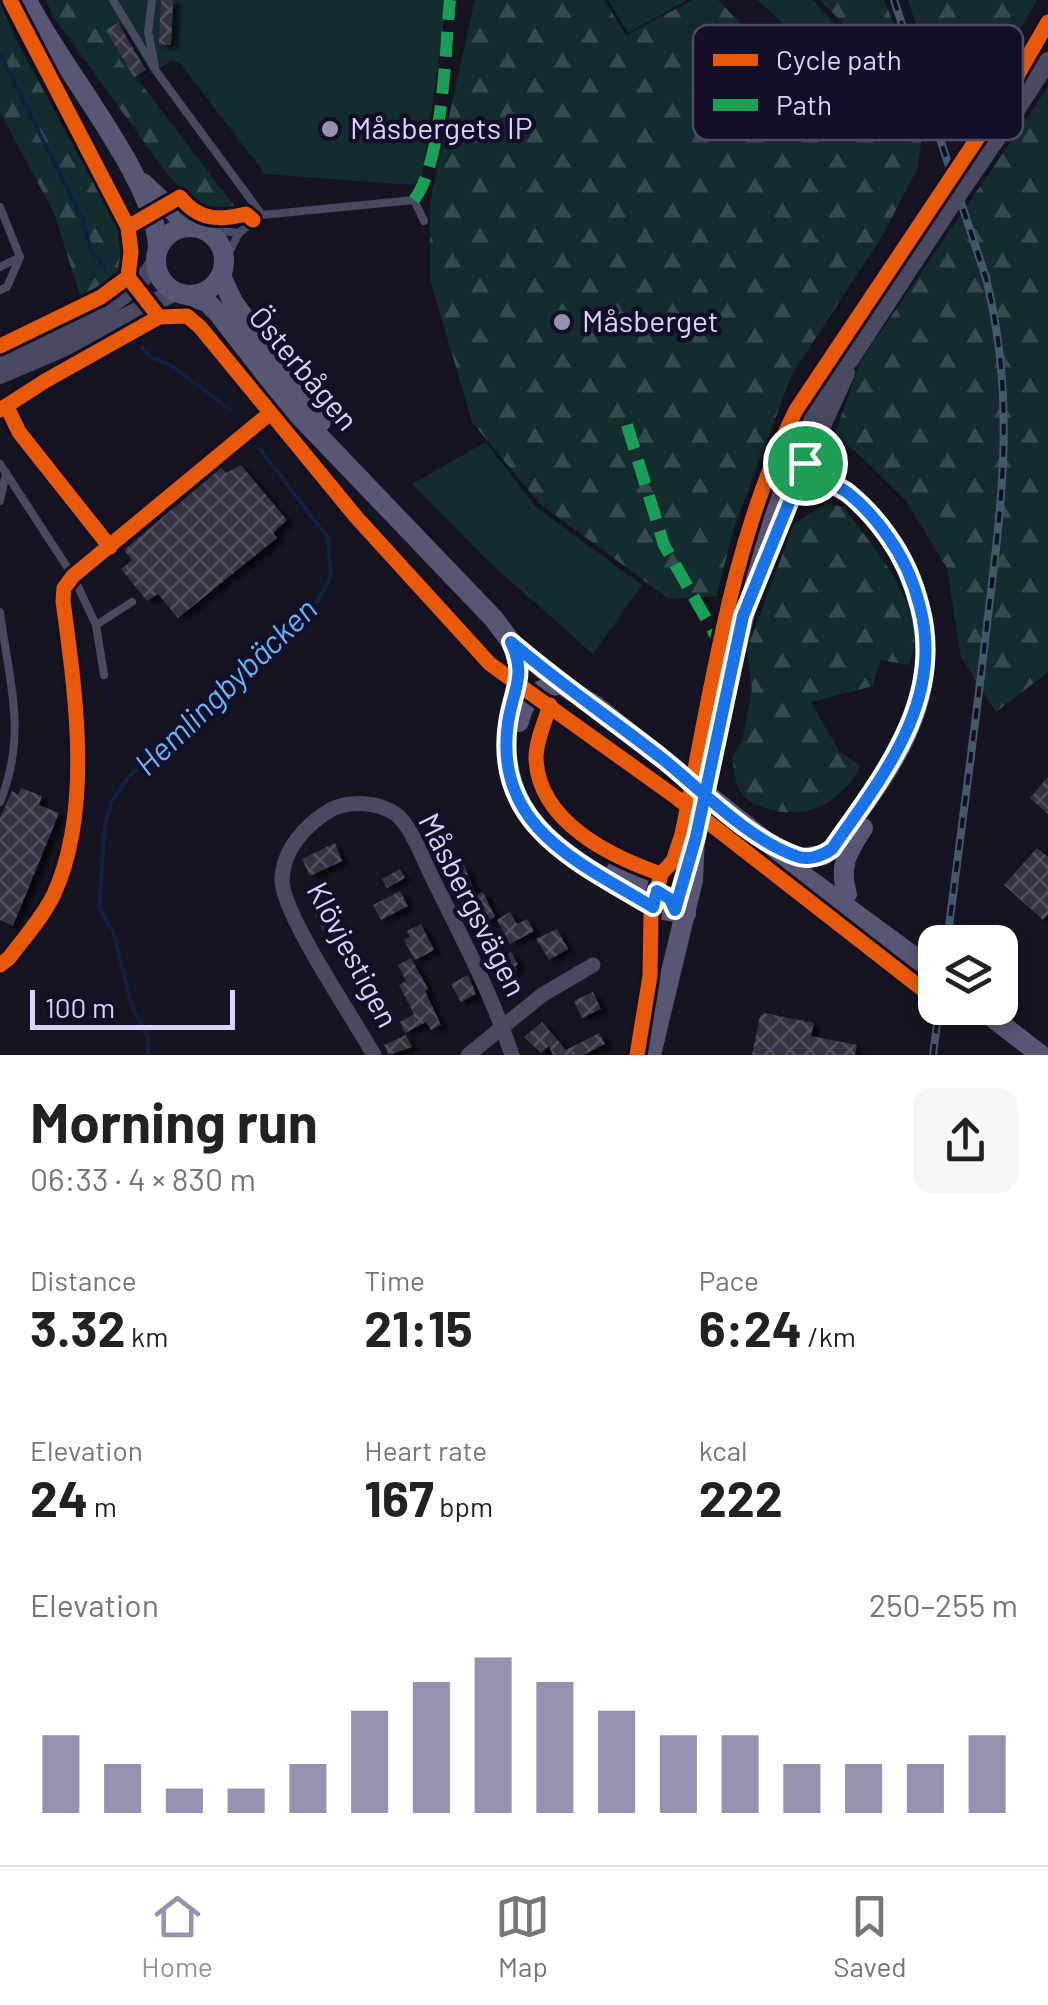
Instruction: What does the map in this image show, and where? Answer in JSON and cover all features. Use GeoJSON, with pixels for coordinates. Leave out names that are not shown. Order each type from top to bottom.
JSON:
{"type":"FeatureCollection","features":[{"type":"Feature","properties":{"kind":"main road"},"geometry":{"type":"LineString","coordinates":[[27,0],[132,172],[152,213],[165,284],[181,294],[211,288],[223,268],[221,244],[178,216],[132,172]]}},
{"type":"Feature","properties":{"kind":"main road"},"geometry":{"type":"LineString","coordinates":[[157,255],[174,230],[200,228]]}},
{"type":"Feature","properties":{"kind":"main road","name":"Österbågen"},"geometry":{"type":"LineString","coordinates":[[223,268],[233,302],[368,489]]}},
{"type":"Feature","properties":{"kind":"main road","name":"Österbågen"},"geometry":{"type":"LineString","coordinates":[[181,294],[206,302],[218,313],[292,407],[494,619],[511,642],[560,684],[596,706]]}},
{"type":"Feature","properties":{"kind":"main road"},"geometry":{"type":"LineString","coordinates":[[651,1055],[743,616],[798,460]]}},
{"type":"Feature","properties":{"kind":"main road"},"geometry":{"type":"LineString","coordinates":[[798,460],[854,499],[900,554],[922,616],[926,663],[916,711],[906,735],[866,799],[832,849],[824,855],[799,858]]}},
{"type":"Feature","properties":{"kind":"main road"},"geometry":{"type":"LineString","coordinates":[[798,460],[820,464],[841,474],[897,530],[923,582],[936,639],[926,716],[916,740],[845,856],[842,870],[848,894]]}},
{"type":"Feature","properties":{"kind":"main road","name":"Österbågen"},"geometry":{"type":"LineString","coordinates":[[494,619],[542,655],[596,706],[763,839],[792,867],[918,959]]}},
{"type":"Feature","properties":{"kind":"main road"},"geometry":{"type":"LineString","coordinates":[[511,642],[520,672],[506,736],[508,764],[524,809],[538,830],[572,860],[653,907],[680,912]]}},
{"type":"Feature","properties":{"kind":"main road"},"geometry":{"type":"LineString","coordinates":[[560,684],[540,689],[521,712],[516,736],[519,763],[534,804],[562,839],[578,851],[661,893],[680,912]]}},
{"type":"Feature","properties":{"kind":"main road","name":"Österbågen"},"geometry":{"type":"LineString","coordinates":[[763,839],[799,858],[848,894],[873,924]]}},
{"type":"Feature","properties":{"kind":"main road"},"geometry":{"type":"LineString","coordinates":[[1002,1025],[1041,1055]]}},
{"type":"Feature","properties":{"kind":"street"},"geometry":{"type":"LineString","coordinates":[[1023,99],[1048,61]]}},
{"type":"Feature","properties":{"kind":"street"},"geometry":{"type":"LineString","coordinates":[[798,460],[840,391],[852,358],[995,140]]}},
{"type":"Feature","properties":{"kind":"street"},"geometry":{"type":"LineString","coordinates":[[0,357],[47,338],[102,308],[135,286],[157,255]]}},
{"type":"Feature","properties":{"kind":"street"},"geometry":{"type":"LineString","coordinates":[[0,375],[181,294]]}},
{"type":"Feature","properties":{"kind":"street","name":"Måsbergsvägen"},"geometry":{"type":"LineString","coordinates":[[308,828],[334,808],[366,802],[398,816],[440,892],[512,1055]]}},
{"type":"Feature","properties":{"kind":"street","name":"Klövjestigen"},"geometry":{"type":"LineString","coordinates":[[308,828],[289,848],[282,882],[309,943],[374,1055]]}},
{"type":"Feature","properties":{"kind":"street"},"geometry":{"type":"LineString","coordinates":[[468,1055],[542,994],[594,965]]}},
{"type":"Feature","properties":{"kind":"lane"},"geometry":{"type":"LineString","coordinates":[[113,0],[156,71],[262,215]]}},
{"type":"Feature","properties":{"kind":"lane"},"geometry":{"type":"LineString","coordinates":[[152,0],[148,32],[156,71]]}},
{"type":"Feature","properties":{"kind":"lane"},"geometry":{"type":"LineString","coordinates":[[223,268],[239,233],[262,215],[414,200],[424,220]]}},
{"type":"Feature","properties":{"kind":"lane"},"geometry":{"type":"LineString","coordinates":[[0,207],[20,257],[7,286],[0,290]]}},
{"type":"Feature","properties":{"kind":"lane"},"geometry":{"type":"LineString","coordinates":[[200,228],[239,233]]}},
{"type":"Feature","properties":{"kind":"lane"},"geometry":{"type":"LineString","coordinates":[[0,266],[20,257]]}},
{"type":"Feature","properties":{"kind":"lane"},"geometry":{"type":"LineString","coordinates":[[0,464],[73,576],[96,625],[104,675]]}},
{"type":"Feature","properties":{"kind":"lane"},"geometry":{"type":"LineString","coordinates":[[0,501],[6,474]]}},
{"type":"Feature","properties":{"kind":"lane"},"geometry":{"type":"LineString","coordinates":[[96,625],[132,602]]}},
{"type":"Feature","properties":{"kind":"lane"},"geometry":{"type":"LineString","coordinates":[[0,612],[17,733],[14,765],[0,802]]}},
{"type":"Feature","properties":{"kind":"green space"},"geometry":{"type":"Polygon","coordinates":[[[46,0],[77,0],[236,208],[198,202],[168,175],[53,16],[46,0]]]}},
{"type":"Feature","properties":{"kind":"green space","name":"Måsbergets IP"},"geometry":{"type":"Polygon","coordinates":[[[77,0],[447,0],[422,178],[412,185],[265,174],[180,63],[172,60],[137,84],[77,0]]]}},
{"type":"Feature","properties":{"kind":"green space"},"geometry":{"type":"Polygon","coordinates":[[[475,0],[604,0],[626,35],[693,0],[718,0],[742,25],[693,25],[693,140],[922,140],[917,170],[881,238],[792,374],[735,525],[716,596],[669,599],[539,503],[472,422],[430,279],[430,202],[475,0]]]}},
{"type":"Feature","properties":{"kind":"green space"},"geometry":{"type":"Polygon","coordinates":[[[608,0],[687,0],[628,33],[608,0]]]}},
{"type":"Feature","properties":{"kind":"green space"},"geometry":{"type":"Polygon","coordinates":[[[757,0],[812,0],[836,25],[784,25],[757,0]]]}},
{"type":"Feature","properties":{"kind":"green space"},"geometry":{"type":"Polygon","coordinates":[[[820,0],[884,0],[894,25],[845,25],[820,0]]]}},
{"type":"Feature","properties":{"kind":"green space"},"geometry":{"type":"Polygon","coordinates":[[[908,0],[1037,0],[1022,25],[916,25],[908,0]]]}},
{"type":"Feature","properties":{"kind":"green space"},"geometry":{"type":"Polygon","coordinates":[[[0,2],[14,36],[124,239],[124,263],[81,298],[54,213],[0,112],[0,2]]]}},
{"type":"Feature","properties":{"kind":"green space"},"geometry":{"type":"Polygon","coordinates":[[[1048,87],[1048,672],[996,712],[961,657],[947,568],[906,501],[855,451],[834,437],[860,362],[1012,140],[1023,140],[1023,124],[1048,87]]]}},
{"type":"Feature","properties":{"kind":"green space"},"geometry":{"type":"Polygon","coordinates":[[[486,442],[535,506],[642,585],[593,654],[488,561],[412,484],[486,442]]]}},
{"type":"Feature","properties":{"kind":"green space"},"geometry":{"type":"Polygon","coordinates":[[[826,503],[843,507],[884,561],[906,602],[914,644],[909,665],[880,660],[873,686],[811,702],[839,751],[860,766],[844,790],[822,806],[783,812],[748,800],[735,777],[732,757],[742,741],[752,689],[747,649],[794,524],[826,503]]]}},
{"type":"Feature","properties":{"kind":"building"},"geometry":{"type":"Polygon","coordinates":[[[161,0],[173,0],[171,45],[159,44],[161,0]]]}},
{"type":"Feature","properties":{"kind":"building"},"geometry":{"type":"Polygon","coordinates":[[[118,23],[146,70],[134,77],[106,30],[118,23]]]}},
{"type":"Feature","properties":{"kind":"building"},"geometry":{"type":"Polygon","coordinates":[[[241,465],[287,520],[273,533],[277,538],[178,618],[158,594],[147,601],[121,569],[132,560],[124,550],[221,468],[226,473],[241,465]]]}},
{"type":"Feature","properties":{"kind":"building"},"geometry":{"type":"Polygon","coordinates":[[[1048,777],[1048,814],[1030,798],[1048,777]]]}},
{"type":"Feature","properties":{"kind":"building"},"geometry":{"type":"Polygon","coordinates":[[[21,788],[42,796],[39,805],[59,813],[13,926],[0,920],[0,818],[12,791],[18,794],[21,788]]]}},
{"type":"Feature","properties":{"kind":"building"},"geometry":{"type":"Polygon","coordinates":[[[335,843],[342,861],[310,876],[302,859],[335,843]]]}},
{"type":"Feature","properties":{"kind":"building"},"geometry":{"type":"Polygon","coordinates":[[[1037,848],[1048,857],[1048,915],[1043,920],[1004,885],[1037,848]]]}},
{"type":"Feature","properties":{"kind":"building"},"geometry":{"type":"Polygon","coordinates":[[[464,865],[476,895],[483,892],[495,917],[474,928],[443,874],[464,865]]]}},
{"type":"Feature","properties":{"kind":"building"},"geometry":{"type":"Polygon","coordinates":[[[400,869],[405,878],[387,888],[382,879],[400,869]]]}},
{"type":"Feature","properties":{"kind":"building"},"geometry":{"type":"Polygon","coordinates":[[[400,891],[408,906],[381,920],[373,905],[400,891]]]}},
{"type":"Feature","properties":{"kind":"building"},"geometry":{"type":"Polygon","coordinates":[[[330,907],[342,930],[333,935],[330,930],[324,933],[315,915],[330,907]]]}},
{"type":"Feature","properties":{"kind":"building"},"geometry":{"type":"Polygon","coordinates":[[[510,912],[517,924],[527,919],[534,931],[510,944],[497,920],[510,912]]]}},
{"type":"Feature","properties":{"kind":"building"},"geometry":{"type":"Polygon","coordinates":[[[421,924],[434,950],[415,960],[404,940],[410,937],[407,931],[421,924]]]}},
{"type":"Feature","properties":{"kind":"building"},"geometry":{"type":"Polygon","coordinates":[[[557,929],[568,949],[549,960],[536,939],[557,929]]]}},
{"type":"Feature","properties":{"kind":"building"},"geometry":{"type":"Polygon","coordinates":[[[511,952],[517,970],[503,978],[494,962],[511,952]]]}},
{"type":"Feature","properties":{"kind":"building"},"geometry":{"type":"Polygon","coordinates":[[[411,958],[441,1025],[431,1030],[426,1022],[405,1033],[400,1022],[414,1014],[399,985],[406,981],[398,965],[411,958]]]}},
{"type":"Feature","properties":{"kind":"building"},"geometry":{"type":"Polygon","coordinates":[[[468,975],[476,994],[461,1002],[451,984],[468,975]]]}},
{"type":"Feature","properties":{"kind":"building"},"geometry":{"type":"Polygon","coordinates":[[[368,976],[380,1000],[367,1006],[353,983],[368,976]]]}},
{"type":"Feature","properties":{"kind":"building"},"geometry":{"type":"Polygon","coordinates":[[[593,992],[601,1009],[582,1018],[574,1001],[593,992]]]}},
{"type":"Feature","properties":{"kind":"building"},"geometry":{"type":"Polygon","coordinates":[[[764,1013],[814,1023],[811,1036],[857,1045],[855,1055],[752,1055],[760,1016],[764,1013]]]}},
{"type":"Feature","properties":{"kind":"building"},"geometry":{"type":"Polygon","coordinates":[[[542,1022],[566,1050],[599,1033],[605,1044],[583,1055],[553,1055],[549,1046],[541,1053],[524,1037],[542,1022]]]}},
{"type":"Feature","properties":{"kind":"building"},"geometry":{"type":"Polygon","coordinates":[[[406,1035],[412,1047],[389,1055],[384,1045],[406,1035]]]}},
{"type":"Feature","properties":{"kind":"waterway","name":"Hemlingbybäcken"},"geometry":{"type":"LineString","coordinates":[[0,54],[82,219],[91,249],[105,270]]}},
{"type":"Feature","properties":{"kind":"waterway","name":"Hemlingbybäcken"},"geometry":{"type":"LineString","coordinates":[[142,347],[231,410]]}},
{"type":"Feature","properties":{"kind":"waterway","name":"Hemlingbybäcken"},"geometry":{"type":"LineString","coordinates":[[148,1055],[148,1038],[132,1006],[114,934],[99,907],[105,824],[112,801],[129,776],[173,733],[259,659],[317,602],[331,576],[328,538],[260,449]]}},
{"type":"Feature","properties":{"kind":"railway"},"geometry":{"type":"LineString","coordinates":[[894,0],[902,25]]}},
{"type":"Feature","properties":{"kind":"railway"},"geometry":{"type":"LineString","coordinates":[[940,140],[986,278],[996,324],[1004,412],[997,542],[949,925]]}},
{"type":"Feature","properties":{"kind":"railway"},"geometry":{"type":"LineString","coordinates":[[933,1055],[937,1025]]}},
{"type":"Feature","properties":{"kind":"marked path"},"geometry":{"type":"LineString","coordinates":[[414,200],[424,183],[437,133],[450,0]]}},
{"type":"Feature","properties":{"kind":"marked path"},"geometry":{"type":"LineString","coordinates":[[627,425],[664,545],[720,643]]}},
{"type":"Feature","properties":{"kind":"cycle path"},"geometry":{"type":"LineString","coordinates":[[10,0],[128,227],[128,277],[159,317]]}},
{"type":"Feature","properties":{"kind":"cycle path"},"geometry":{"type":"LineString","coordinates":[[1023,65],[1048,22]]}},
{"type":"Feature","properties":{"kind":"cycle path"},"geometry":{"type":"LineString","coordinates":[[637,1055],[650,976],[651,915],[661,874],[673,861],[682,834],[739,564],[773,460],[796,410],[976,140]]}},
{"type":"Feature","properties":{"kind":"cycle path"},"geometry":{"type":"LineString","coordinates":[[128,227],[180,197],[201,214],[218,218],[246,214],[253,220]]}},
{"type":"Feature","properties":{"kind":"cycle path"},"geometry":{"type":"LineString","coordinates":[[0,346],[101,297],[128,277]]}},
{"type":"Feature","properties":{"kind":"cycle path"},"geometry":{"type":"LineString","coordinates":[[0,410],[159,317],[187,316],[357,518],[490,664],[677,798],[918,986]]}},
{"type":"Feature","properties":{"kind":"cycle path"},"geometry":{"type":"LineString","coordinates":[[7,407],[19,432],[110,547]]}},
{"type":"Feature","properties":{"kind":"cycle path"},"geometry":{"type":"LineString","coordinates":[[0,965],[33,927],[54,894],[74,825],[78,749],[64,588],[73,576],[269,414]]}},
{"type":"Feature","properties":{"kind":"cycle path"},"geometry":{"type":"LineString","coordinates":[[550,705],[536,758],[549,800],[563,818],[599,846],[661,874]]}},
{"type":"Feature","properties":{"kind":"place","name":"Måsbergets IP"},"geometry":{"type":"Point","coordinates":[330,129]}},
{"type":"Feature","properties":{"kind":"place","name":"Måsberget"},"geometry":{"type":"Point","coordinates":[562,322]}},
{"type":"Feature","properties":{"kind":"route"},"geometry":{"type":"LineString","coordinates":[[805,463],[743,616],[714,743],[696,837],[675,910],[670,899],[657,891],[653,907],[572,860],[538,830],[524,809],[508,764],[506,736],[520,672],[511,642],[560,684],[596,706],[680,772],[763,839],[799,858],[824,855],[832,849],[906,735],[922,687],[925,639],[910,575],[890,538],[854,499],[816,476],[805,463]]}}]}
